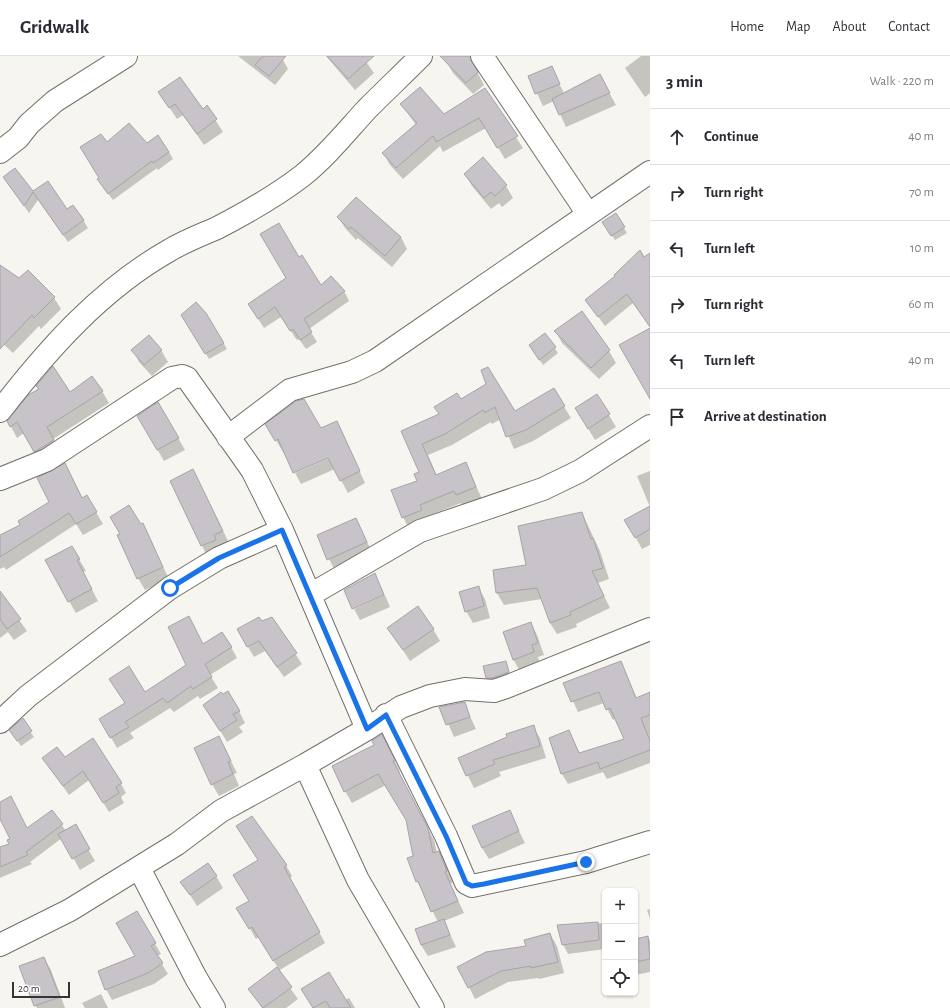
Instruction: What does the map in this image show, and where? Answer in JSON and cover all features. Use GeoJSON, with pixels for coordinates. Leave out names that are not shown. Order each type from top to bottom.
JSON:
{"type":"FeatureCollection","features":[{"type":"Feature","properties":{"kind":"street"},"geometry":{"type":"LineString","coordinates":[[0,152],[18,138],[29,124],[55,101],[126,56]]}},
{"type":"Feature","properties":{"kind":"street"},"geometry":{"type":"LineString","coordinates":[[0,411],[66,333],[100,299],[123,280],[170,249],[217,228],[266,201],[302,176],[323,157],[368,108],[421,56]]}},
{"type":"Feature","properties":{"kind":"street"},"geometry":{"type":"LineString","coordinates":[[482,56],[588,214]]}},
{"type":"Feature","properties":{"kind":"street"},"geometry":{"type":"LineString","coordinates":[[228,437],[290,390],[352,372],[375,360],[650,172]]}},
{"type":"Feature","properties":{"kind":"street"},"geometry":{"type":"LineString","coordinates":[[0,479],[47,460],[178,376],[187,378],[252,470],[282,530],[367,729]]}},
{"type":"Feature","properties":{"kind":"street"},"geometry":{"type":"LineString","coordinates":[[310,595],[420,531],[543,489],[580,471],[650,426]]}},
{"type":"Feature","properties":{"kind":"street"},"geometry":{"type":"LineString","coordinates":[[0,722],[28,696],[170,588],[219,558],[282,530]]}},
{"type":"Feature","properties":{"kind":"street"},"geometry":{"type":"LineString","coordinates":[[0,945],[70,910],[139,868],[221,811],[305,765],[367,729],[386,715],[401,707],[430,696],[465,690],[494,691],[650,629]]}},
{"type":"Feature","properties":{"kind":"street"},"geometry":{"type":"LineString","coordinates":[[386,715],[446,836],[466,883],[472,886],[586,862],[650,842]]}},
{"type":"Feature","properties":{"kind":"street"},"geometry":{"type":"LineString","coordinates":[[305,765],[358,880],[433,1008]]}},
{"type":"Feature","properties":{"kind":"street"},"geometry":{"type":"LineString","coordinates":[[139,868],[196,978],[214,1008]]}},
{"type":"Feature","properties":{"kind":"building"},"geometry":{"type":"Polygon","coordinates":[[[263,56],[286,56],[269,76],[255,65],[263,56]]]}},
{"type":"Feature","properties":{"kind":"building"},"geometry":{"type":"Polygon","coordinates":[[[327,56],[374,56],[348,79],[327,56]]]}},
{"type":"Feature","properties":{"kind":"building"},"geometry":{"type":"Polygon","coordinates":[[[440,56],[470,56],[478,72],[466,83],[440,56]]]}},
{"type":"Feature","properties":{"kind":"building"},"geometry":{"type":"Polygon","coordinates":[[[552,66],[560,84],[535,94],[528,76],[552,66]]]}},
{"type":"Feature","properties":{"kind":"building"},"geometry":{"type":"Polygon","coordinates":[[[600,74],[610,93],[559,115],[552,99],[600,74]]]}},
{"type":"Feature","properties":{"kind":"building"},"geometry":{"type":"Polygon","coordinates":[[[180,77],[203,109],[207,105],[217,119],[197,134],[175,104],[169,108],[158,92],[180,77]]]}},
{"type":"Feature","properties":{"kind":"building"},"geometry":{"type":"Polygon","coordinates":[[[420,87],[444,114],[485,88],[518,136],[497,148],[479,118],[436,142],[433,136],[396,168],[382,153],[417,123],[400,104],[420,87]]]}},
{"type":"Feature","properties":{"kind":"building"},"geometry":{"type":"Polygon","coordinates":[[[129,123],[147,143],[158,135],[169,152],[153,163],[152,161],[108,194],[97,179],[99,178],[80,147],[101,134],[107,142],[129,123]]]}},
{"type":"Feature","properties":{"kind":"building"},"geometry":{"type":"Polygon","coordinates":[[[483,157],[507,185],[495,196],[491,192],[484,198],[464,174],[483,157]]]}},
{"type":"Feature","properties":{"kind":"building"},"geometry":{"type":"Polygon","coordinates":[[[15,168],[33,191],[48,181],[67,209],[73,205],[84,220],[63,235],[33,192],[24,206],[3,177],[15,168]]]}},
{"type":"Feature","properties":{"kind":"building"},"geometry":{"type":"Polygon","coordinates":[[[356,197],[401,237],[385,256],[351,227],[349,229],[337,217],[356,197]]]}},
{"type":"Feature","properties":{"kind":"building"},"geometry":{"type":"Polygon","coordinates":[[[616,213],[625,227],[611,236],[602,222],[616,213]]]}},
{"type":"Feature","properties":{"kind":"building"},"geometry":{"type":"Polygon","coordinates":[[[279,223],[299,257],[302,255],[321,285],[331,276],[345,291],[304,319],[312,332],[300,340],[293,329],[290,331],[275,307],[258,319],[248,304],[286,278],[260,234],[279,223]]]}},
{"type":"Feature","properties":{"kind":"building"},"geometry":{"type":"Polygon","coordinates":[[[640,250],[644,257],[650,253],[650,327],[627,294],[598,317],[585,300],[615,276],[614,275],[640,250]]]}},
{"type":"Feature","properties":{"kind":"building"},"geometry":{"type":"Polygon","coordinates":[[[0,265],[19,278],[28,270],[55,297],[34,318],[32,315],[0,349],[0,265]]]}},
{"type":"Feature","properties":{"kind":"building"},"geometry":{"type":"Polygon","coordinates":[[[196,302],[206,313],[224,343],[205,354],[181,315],[196,302]]]}},
{"type":"Feature","properties":{"kind":"building"},"geometry":{"type":"Polygon","coordinates":[[[582,311],[610,350],[591,368],[554,331],[582,311]]]}},
{"type":"Feature","properties":{"kind":"building"},"geometry":{"type":"Polygon","coordinates":[[[650,328],[650,399],[619,345],[650,328]]]}},
{"type":"Feature","properties":{"kind":"building"},"geometry":{"type":"Polygon","coordinates":[[[545,333],[556,347],[539,360],[529,345],[545,333]]]}},
{"type":"Feature","properties":{"kind":"building"},"geometry":{"type":"Polygon","coordinates":[[[149,335],[162,350],[144,365],[131,350],[149,335]]]}},
{"type":"Feature","properties":{"kind":"building"},"geometry":{"type":"Polygon","coordinates":[[[53,366],[70,392],[92,376],[103,391],[47,427],[54,440],[34,452],[17,422],[10,427],[7,421],[28,395],[39,389],[36,386],[53,366]]]}},
{"type":"Feature","properties":{"kind":"building"},"geometry":{"type":"Polygon","coordinates":[[[488,367],[515,411],[554,388],[565,406],[526,430],[506,437],[495,407],[485,413],[483,410],[445,434],[422,444],[436,475],[466,462],[476,487],[456,495],[454,491],[420,505],[422,510],[402,518],[391,490],[417,481],[414,474],[419,472],[401,431],[439,414],[434,407],[457,393],[461,399],[486,384],[481,370],[488,367]]]}},
{"type":"Feature","properties":{"kind":"building"},"geometry":{"type":"Polygon","coordinates":[[[597,394],[610,414],[588,429],[575,408],[597,394]]]}},
{"type":"Feature","properties":{"kind":"building"},"geometry":{"type":"Polygon","coordinates":[[[304,399],[321,428],[337,421],[360,471],[340,481],[328,458],[293,473],[278,439],[275,441],[265,424],[296,401],[304,399]]]}},
{"type":"Feature","properties":{"kind":"building"},"geometry":{"type":"Polygon","coordinates":[[[158,402],[179,438],[157,450],[137,416],[158,402]]]}},
{"type":"Feature","properties":{"kind":"building"},"geometry":{"type":"Polygon","coordinates":[[[65,463],[82,498],[87,495],[97,512],[76,524],[69,513],[0,557],[0,535],[20,525],[18,521],[49,502],[37,478],[65,463]]]}},
{"type":"Feature","properties":{"kind":"building"},"geometry":{"type":"Polygon","coordinates":[[[193,469],[223,531],[214,535],[216,540],[201,546],[170,481],[193,469]]]}},
{"type":"Feature","properties":{"kind":"building"},"geometry":{"type":"Polygon","coordinates":[[[129,505],[141,524],[143,523],[163,567],[137,579],[117,535],[120,534],[110,517],[129,505]]]}},
{"type":"Feature","properties":{"kind":"building"},"geometry":{"type":"Polygon","coordinates":[[[650,506],[650,529],[635,538],[624,520],[650,506]]]}},
{"type":"Feature","properties":{"kind":"building"},"geometry":{"type":"Polygon","coordinates":[[[582,512],[603,568],[592,571],[604,596],[570,612],[571,615],[550,623],[537,588],[496,593],[493,570],[526,565],[518,526],[582,512]]]}},
{"type":"Feature","properties":{"kind":"building"},"geometry":{"type":"Polygon","coordinates":[[[356,518],[367,542],[327,560],[317,535],[356,518]]]}},
{"type":"Feature","properties":{"kind":"building"},"geometry":{"type":"Polygon","coordinates":[[[72,546],[80,559],[77,560],[92,589],[68,602],[45,560],[72,546]]]}},
{"type":"Feature","properties":{"kind":"building"},"geometry":{"type":"Polygon","coordinates":[[[375,573],[384,595],[352,609],[344,590],[375,573]]]}},
{"type":"Feature","properties":{"kind":"building"},"geometry":{"type":"Polygon","coordinates":[[[479,586],[484,606],[465,612],[459,592],[479,586]]]}},
{"type":"Feature","properties":{"kind":"building"},"geometry":{"type":"Polygon","coordinates":[[[0,591],[21,619],[7,629],[0,619],[0,591]]]}},
{"type":"Feature","properties":{"kind":"building"},"geometry":{"type":"Polygon","coordinates":[[[418,606],[434,629],[403,650],[387,628],[418,606]]]}},
{"type":"Feature","properties":{"kind":"building"},"geometry":{"type":"Polygon","coordinates":[[[189,616],[203,644],[222,632],[232,647],[205,664],[212,677],[193,689],[191,686],[167,703],[163,698],[125,722],[129,727],[110,738],[99,719],[125,703],[109,679],[129,666],[145,692],[186,665],[168,627],[189,616]]]}},
{"type":"Feature","properties":{"kind":"building"},"geometry":{"type":"Polygon","coordinates":[[[259,617],[262,621],[272,617],[297,653],[277,667],[259,641],[247,647],[237,629],[259,617]]]}},
{"type":"Feature","properties":{"kind":"building"},"geometry":{"type":"Polygon","coordinates":[[[531,622],[538,643],[532,645],[534,652],[513,660],[503,632],[531,622]]]}},
{"type":"Feature","properties":{"kind":"building"},"geometry":{"type":"Polygon","coordinates":[[[506,661],[509,672],[492,678],[486,678],[483,666],[506,661]]]}},
{"type":"Feature","properties":{"kind":"building"},"geometry":{"type":"Polygon","coordinates":[[[621,661],[636,698],[650,692],[650,715],[641,718],[650,741],[650,750],[600,769],[598,762],[561,774],[549,738],[569,730],[579,753],[624,739],[610,708],[606,710],[599,692],[571,702],[563,683],[621,661]]]}},
{"type":"Feature","properties":{"kind":"building"},"geometry":{"type":"Polygon","coordinates":[[[228,691],[240,711],[233,714],[237,720],[220,731],[203,705],[221,692],[223,694],[228,691]]]}},
{"type":"Feature","properties":{"kind":"building"},"geometry":{"type":"Polygon","coordinates":[[[465,702],[470,717],[446,725],[439,707],[465,702]]]}},
{"type":"Feature","properties":{"kind":"building"},"geometry":{"type":"Polygon","coordinates":[[[23,718],[32,731],[17,741],[9,730],[23,718]]]}},
{"type":"Feature","properties":{"kind":"building"},"geometry":{"type":"Polygon","coordinates":[[[534,725],[540,746],[493,760],[495,764],[466,776],[458,758],[507,737],[506,734],[534,725]]]}},
{"type":"Feature","properties":{"kind":"building"},"geometry":{"type":"Polygon","coordinates":[[[382,734],[395,760],[393,761],[428,828],[433,853],[439,851],[447,871],[445,872],[458,901],[431,912],[418,881],[416,882],[407,858],[413,856],[406,820],[378,774],[344,792],[332,766],[374,745],[372,741],[382,734]]]}},
{"type":"Feature","properties":{"kind":"building"},"geometry":{"type":"Polygon","coordinates":[[[219,736],[231,761],[228,762],[233,774],[211,785],[194,748],[219,736]]]}},
{"type":"Feature","properties":{"kind":"building"},"geometry":{"type":"Polygon","coordinates":[[[93,738],[122,783],[116,787],[119,793],[103,803],[83,771],[63,786],[42,758],[57,747],[65,757],[93,738]]]}},
{"type":"Feature","properties":{"kind":"building"},"geometry":{"type":"Polygon","coordinates":[[[11,796],[27,828],[52,810],[63,824],[26,852],[28,855],[0,867],[0,847],[9,844],[7,840],[10,839],[0,819],[0,802],[11,796]]]}},
{"type":"Feature","properties":{"kind":"building"},"geometry":{"type":"Polygon","coordinates":[[[510,810],[519,831],[482,848],[472,826],[510,810]]]}},
{"type":"Feature","properties":{"kind":"building"},"geometry":{"type":"Polygon","coordinates":[[[252,816],[287,865],[284,867],[320,932],[273,961],[252,927],[249,929],[236,908],[249,901],[233,875],[258,860],[236,826],[252,816]]]}},
{"type":"Feature","properties":{"kind":"building"},"geometry":{"type":"Polygon","coordinates":[[[76,824],[90,849],[72,859],[58,834],[76,824]]]}},
{"type":"Feature","properties":{"kind":"building"},"geometry":{"type":"Polygon","coordinates":[[[208,863],[217,876],[190,895],[180,882],[208,863]]]}},
{"type":"Feature","properties":{"kind":"building"},"geometry":{"type":"Polygon","coordinates":[[[137,911],[156,943],[151,946],[163,963],[148,973],[105,990],[98,971],[135,956],[116,923],[137,911]]]}},
{"type":"Feature","properties":{"kind":"building"},"geometry":{"type":"Polygon","coordinates":[[[444,919],[450,935],[421,945],[415,929],[444,919]]]}},
{"type":"Feature","properties":{"kind":"building"},"geometry":{"type":"Polygon","coordinates":[[[598,922],[599,940],[562,945],[557,925],[598,922]]]}},
{"type":"Feature","properties":{"kind":"building"},"geometry":{"type":"Polygon","coordinates":[[[550,933],[558,962],[531,968],[531,966],[501,971],[468,988],[457,967],[486,952],[526,946],[524,940],[550,933]]]}},
{"type":"Feature","properties":{"kind":"building"},"geometry":{"type":"Polygon","coordinates":[[[648,936],[650,959],[638,961],[638,938],[648,936]]]}},
{"type":"Feature","properties":{"kind":"building"},"geometry":{"type":"Polygon","coordinates":[[[44,957],[60,997],[34,1006],[19,966],[44,957]]]}},
{"type":"Feature","properties":{"kind":"building"},"geometry":{"type":"Polygon","coordinates":[[[277,967],[292,987],[263,1008],[248,989],[277,967]]]}},
{"type":"Feature","properties":{"kind":"building"},"geometry":{"type":"Polygon","coordinates":[[[329,972],[351,1008],[330,1008],[326,1001],[313,1008],[301,989],[329,972]]]}},
{"type":"Feature","properties":{"kind":"route"},"geometry":{"type":"LineString","coordinates":[[170,588],[219,558],[282,530],[367,729],[386,715],[446,836],[466,883],[472,886],[484,884],[586,862]]}}]}
